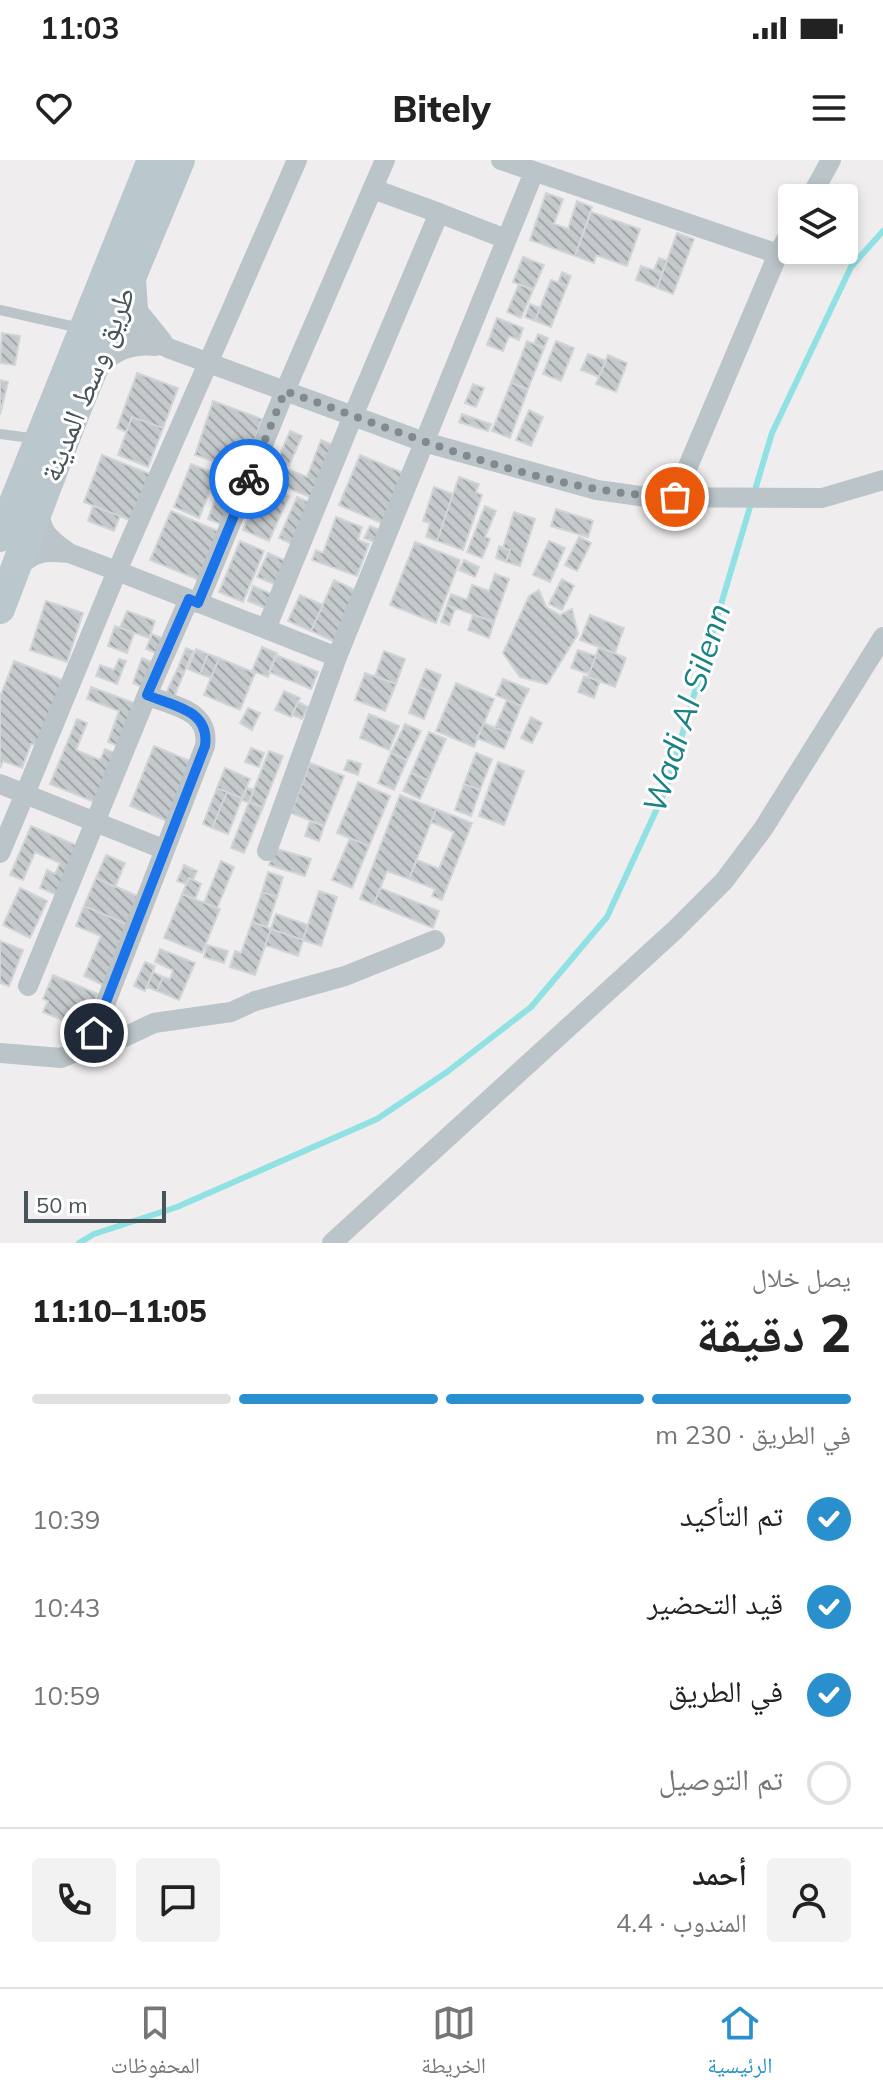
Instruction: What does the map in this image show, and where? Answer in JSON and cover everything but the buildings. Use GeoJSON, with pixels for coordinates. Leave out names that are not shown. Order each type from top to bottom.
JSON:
{"type":"FeatureCollection","features":[{"type":"Feature","properties":{"kind":"main road","name":"طريق وسط المدينة"},"geometry":{"type":"LineString","coordinates":[[0,537],[40,439],[96,322],[152,160]]}},
{"type":"Feature","properties":{"kind":"main road","name":"طريق وسط المدينة"},"geometry":{"type":"LineString","coordinates":[[0,609],[91,375],[96,322],[137,263],[180,160]]}},
{"type":"Feature","properties":{"kind":"street"},"geometry":{"type":"LineString","coordinates":[[0,853],[117,571],[297,160]]}},
{"type":"Feature","properties":{"kind":"street"},"geometry":{"type":"LineString","coordinates":[[28,986],[147,695],[193,601],[385,160]]}},
{"type":"Feature","properties":{"kind":"street"},"geometry":{"type":"LineString","coordinates":[[501,160],[778,254],[675,497]]}},
{"type":"Feature","properties":{"kind":"street"},"geometry":{"type":"LineString","coordinates":[[818,184],[831,160]]}},
{"type":"Feature","properties":{"kind":"street"},"geometry":{"type":"LineString","coordinates":[[267,851],[337,657],[534,172]]}},
{"type":"Feature","properties":{"kind":"street"},"geometry":{"type":"LineString","coordinates":[[373,189],[506,239]]}},
{"type":"Feature","properties":{"kind":"street"},"geometry":{"type":"LineString","coordinates":[[266,629],[439,213]]}},
{"type":"Feature","properties":{"kind":"street"},"geometry":{"type":"LineString","coordinates":[[137,263],[135,296],[138,311],[168,348]]}},
{"type":"Feature","properties":{"kind":"street"},"geometry":{"type":"LineString","coordinates":[[96,322],[424,442],[597,490],[675,497],[822,498],[883,480]]}},
{"type":"Feature","properties":{"kind":"street"},"geometry":{"type":"LineString","coordinates":[[91,375],[110,355],[124,348],[146,345],[168,348]]}},
{"type":"Feature","properties":{"kind":"street"},"geometry":{"type":"LineString","coordinates":[[40,504],[40,521],[44,532],[69,553]]}},
{"type":"Feature","properties":{"kind":"street"},"geometry":{"type":"LineString","coordinates":[[14,573],[27,557],[40,552],[69,553],[337,657]]}},
{"type":"Feature","properties":{"kind":"street"},"geometry":{"type":"LineString","coordinates":[[332,1243],[675,930],[724,881],[763,829],[883,637]]}},
{"type":"Feature","properties":{"kind":"street"},"geometry":{"type":"LineString","coordinates":[[81,1050],[94,1033],[207,737],[200,718],[147,695]]}},
{"type":"Feature","properties":{"kind":"street"},"geometry":{"type":"LineString","coordinates":[[0,784],[163,849]]}},
{"type":"Feature","properties":{"kind":"street"},"geometry":{"type":"LineString","coordinates":[[0,1053],[61,1058],[81,1050],[99,1049],[154,1023],[231,1012],[255,1001],[345,976],[435,940]]}},
{"type":"Feature","properties":{"kind":"lane"},"geometry":{"type":"LineString","coordinates":[[0,310],[96,322]]}},
{"type":"Feature","properties":{"kind":"lane"},"geometry":{"type":"LineString","coordinates":[[0,434],[40,439]]}},
{"type":"Feature","properties":{"kind":"waterway","name":"Wadi Al Silenn"},"geometry":{"type":"LineString","coordinates":[[79,1243],[94,1234],[177,1207],[377,1119],[447,1072],[531,1007],[607,917],[666,789],[772,433],[851,267],[883,231]]}},
{"type":"Feature","properties":{"kind":"way so far"},"geometry":{"type":"LineString","coordinates":[[249,479],[285,391],[424,442],[548,478],[597,490],[647,497],[675,497]]}},
{"type":"Feature","properties":{"kind":"route"},"geometry":{"type":"LineString","coordinates":[[94,1033],[207,737],[200,718],[147,695],[189,599],[198,603],[249,479]]}}]}
